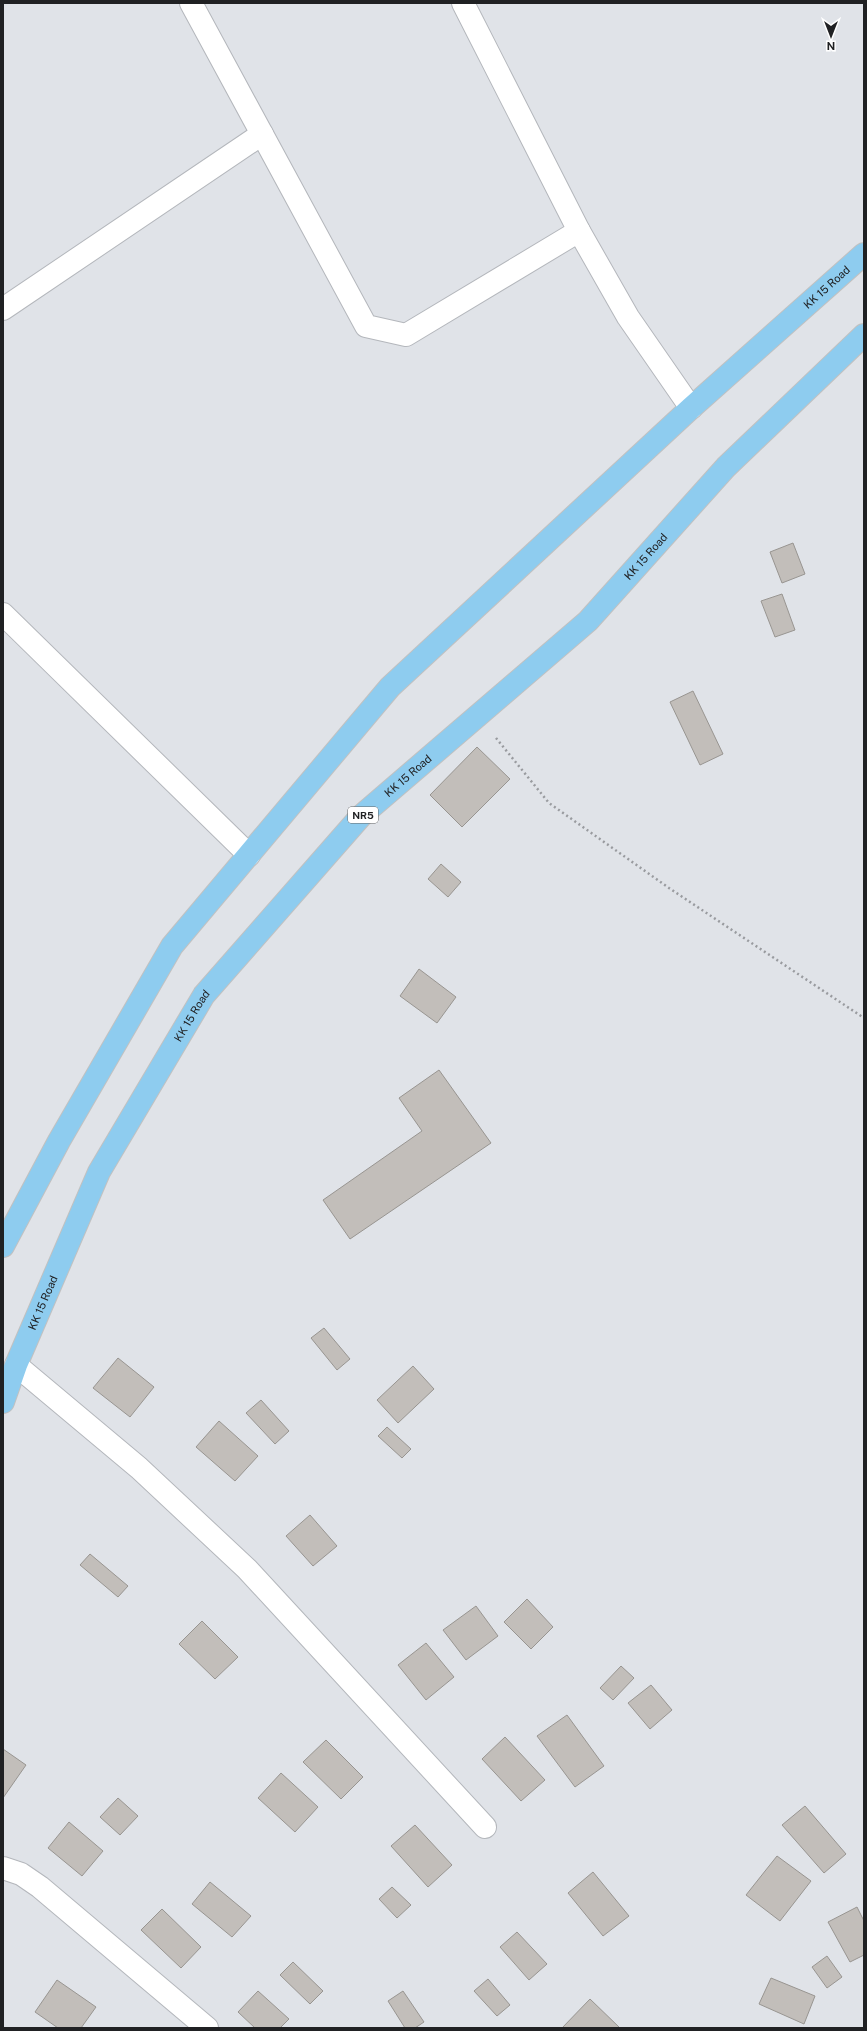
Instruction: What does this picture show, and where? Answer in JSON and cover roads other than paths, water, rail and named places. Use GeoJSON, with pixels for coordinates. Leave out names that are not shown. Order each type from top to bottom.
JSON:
{"type":"FeatureCollection","features":[{"type":"Feature","properties":{"kind":"highway","name":"KK 15 Road"},"geometry":{"type":"LineString","coordinates":[[3,1246],[59,1141],[172,946],[390,687],[691,408],[864,254]]}},
{"type":"Feature","properties":{"kind":"highway","name":"KK 15 Road"},"geometry":{"type":"LineString","coordinates":[[3,1402],[16,1365],[99,1172],[204,995],[361,816],[588,621],[726,467],[864,335]]}},
{"type":"Feature","properties":{"kind":"street"},"geometry":{"type":"LineString","coordinates":[[190,3],[366,326],[406,335],[579,231]]}},
{"type":"Feature","properties":{"kind":"street"},"geometry":{"type":"LineString","coordinates":[[463,3],[579,231],[628,317],[691,408]]}},
{"type":"Feature","properties":{"kind":"street"},"geometry":{"type":"LineString","coordinates":[[3,309],[262,134]]}},
{"type":"Feature","properties":{"kind":"street"},"geometry":{"type":"LineString","coordinates":[[3,614],[249,854]]}},
{"type":"Feature","properties":{"kind":"street"},"geometry":{"type":"LineString","coordinates":[[16,1365],[139,1468],[247,1569],[485,1827]]}},
{"type":"Feature","properties":{"kind":"street"},"geometry":{"type":"LineString","coordinates":[[3,1868],[21,1874],[40,1887],[207,2028]]}}]}
